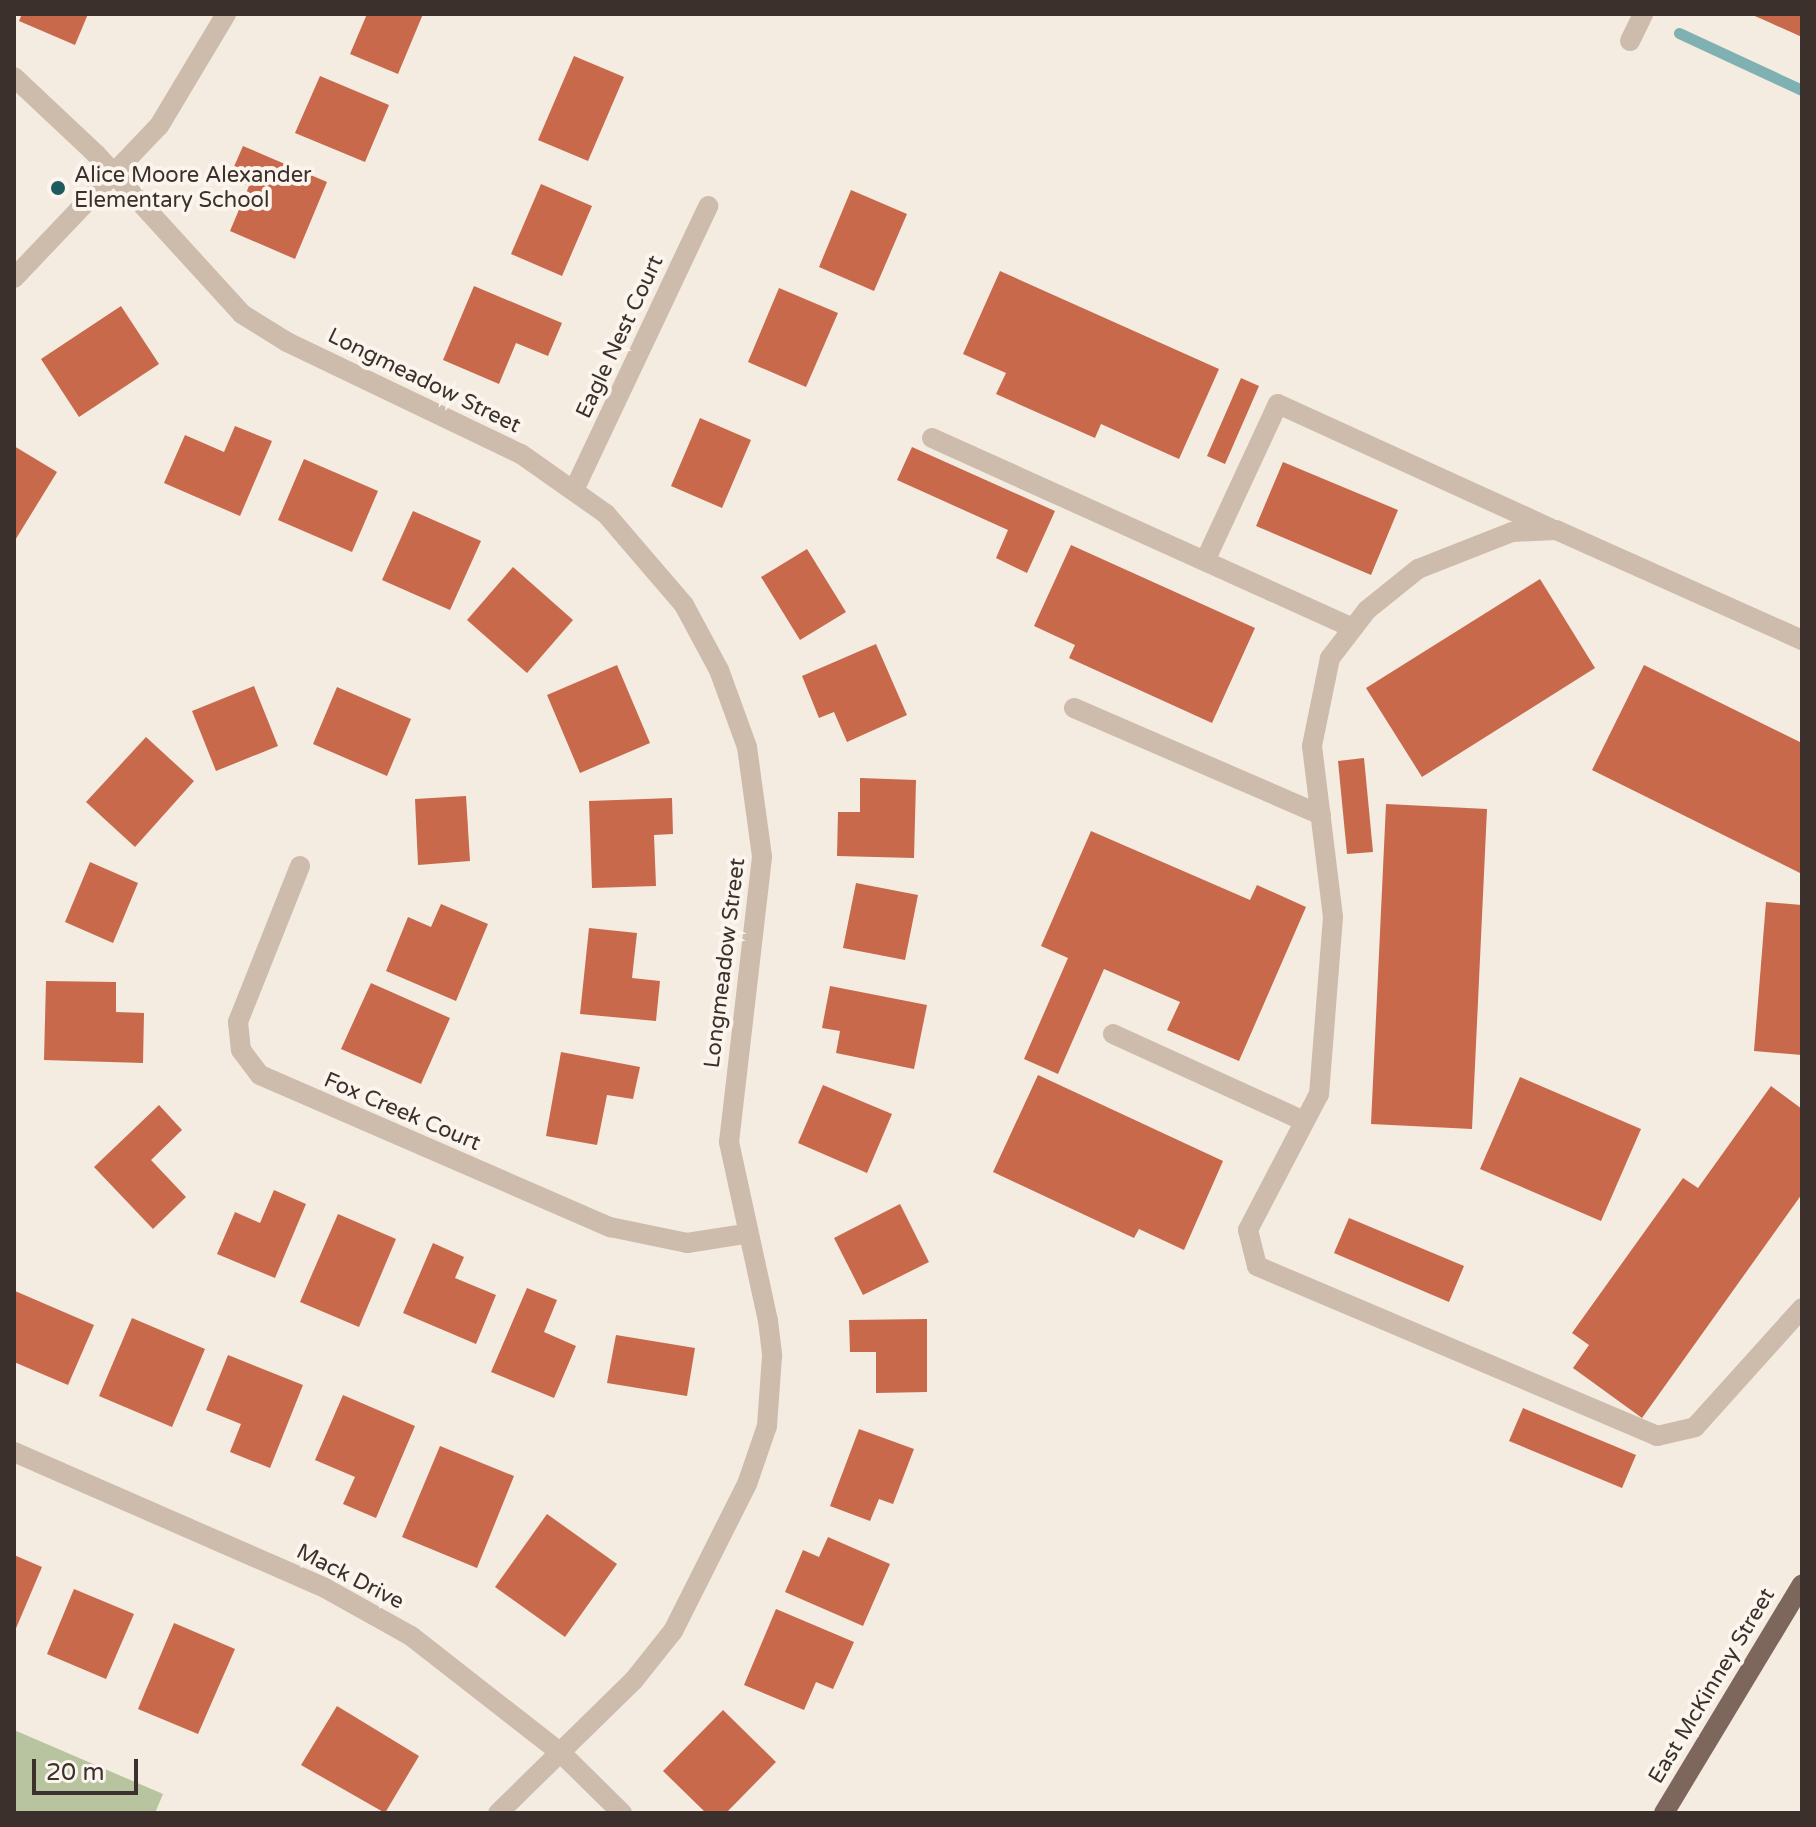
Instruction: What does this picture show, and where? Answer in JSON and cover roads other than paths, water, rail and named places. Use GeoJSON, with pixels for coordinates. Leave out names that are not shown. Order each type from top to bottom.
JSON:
{"type":"FeatureCollection","features":[{"type":"Feature","properties":{"kind":"main road","name":"East McKinney Street"},"geometry":{"type":"LineString","coordinates":[[1664,1813],[1802,1584]]}},
{"type":"Feature","properties":{"kind":"street"},"geometry":{"type":"LineString","coordinates":[[14,278],[116,174],[174,104],[226,14]]}},
{"type":"Feature","properties":{"kind":"street"},"geometry":{"type":"LineString","coordinates":[[1630,41],[1643,14]]}},
{"type":"Feature","properties":{"kind":"street","name":"Longmeadow Street"},"geometry":{"type":"LineString","coordinates":[[14,77],[116,174],[223,296],[253,321],[493,439],[575,488],[635,543],[684,605],[719,670],[747,747],[762,857],[729,1142],[745,1234],[772,1356],[771,1405],[759,1455],[707,1572],[673,1631],[644,1669],[498,1813]]}},
{"type":"Feature","properties":{"kind":"street","name":"Eagle Nest Court"},"geometry":{"type":"LineString","coordinates":[[575,488],[708,206]]}},
{"type":"Feature","properties":{"kind":"street"},"geometry":{"type":"LineString","coordinates":[[1205,561],[1278,404],[1802,640]]}},
{"type":"Feature","properties":{"kind":"street"},"geometry":{"type":"LineString","coordinates":[[932,438],[1353,628]]}},
{"type":"Feature","properties":{"kind":"street"},"geometry":{"type":"LineString","coordinates":[[1556,530],[1512,532],[1418,569],[1353,628],[1330,658],[1319,693],[1312,746],[1333,917],[1319,1094],[1248,1230],[1257,1266],[1657,1436],[1695,1427],[1802,1308]]}},
{"type":"Feature","properties":{"kind":"street"},"geometry":{"type":"LineString","coordinates":[[1074,708],[1321,815]]}},
{"type":"Feature","properties":{"kind":"street","name":"Fox Creek Court"},"geometry":{"type":"LineString","coordinates":[[300,866],[238,1022],[241,1050],[260,1075],[610,1227],[687,1243],[745,1234]]}},
{"type":"Feature","properties":{"kind":"street"},"geometry":{"type":"LineString","coordinates":[[1113,1034],[1304,1121]]}},
{"type":"Feature","properties":{"kind":"street","name":"Mack Drive"},"geometry":{"type":"LineString","coordinates":[[14,1452],[370,1612],[451,1662],[561,1753],[622,1813]]}},
{"type":"Feature","properties":{"kind":"waterway"},"geometry":{"type":"LineString","coordinates":[[1679,33],[1802,90]]}},
{"type":"Feature","properties":{"kind":"place","name":"Alice Moore Alexander Elementary School"},"geometry":{"type":"Point","coordinates":[58,188]}}]}
